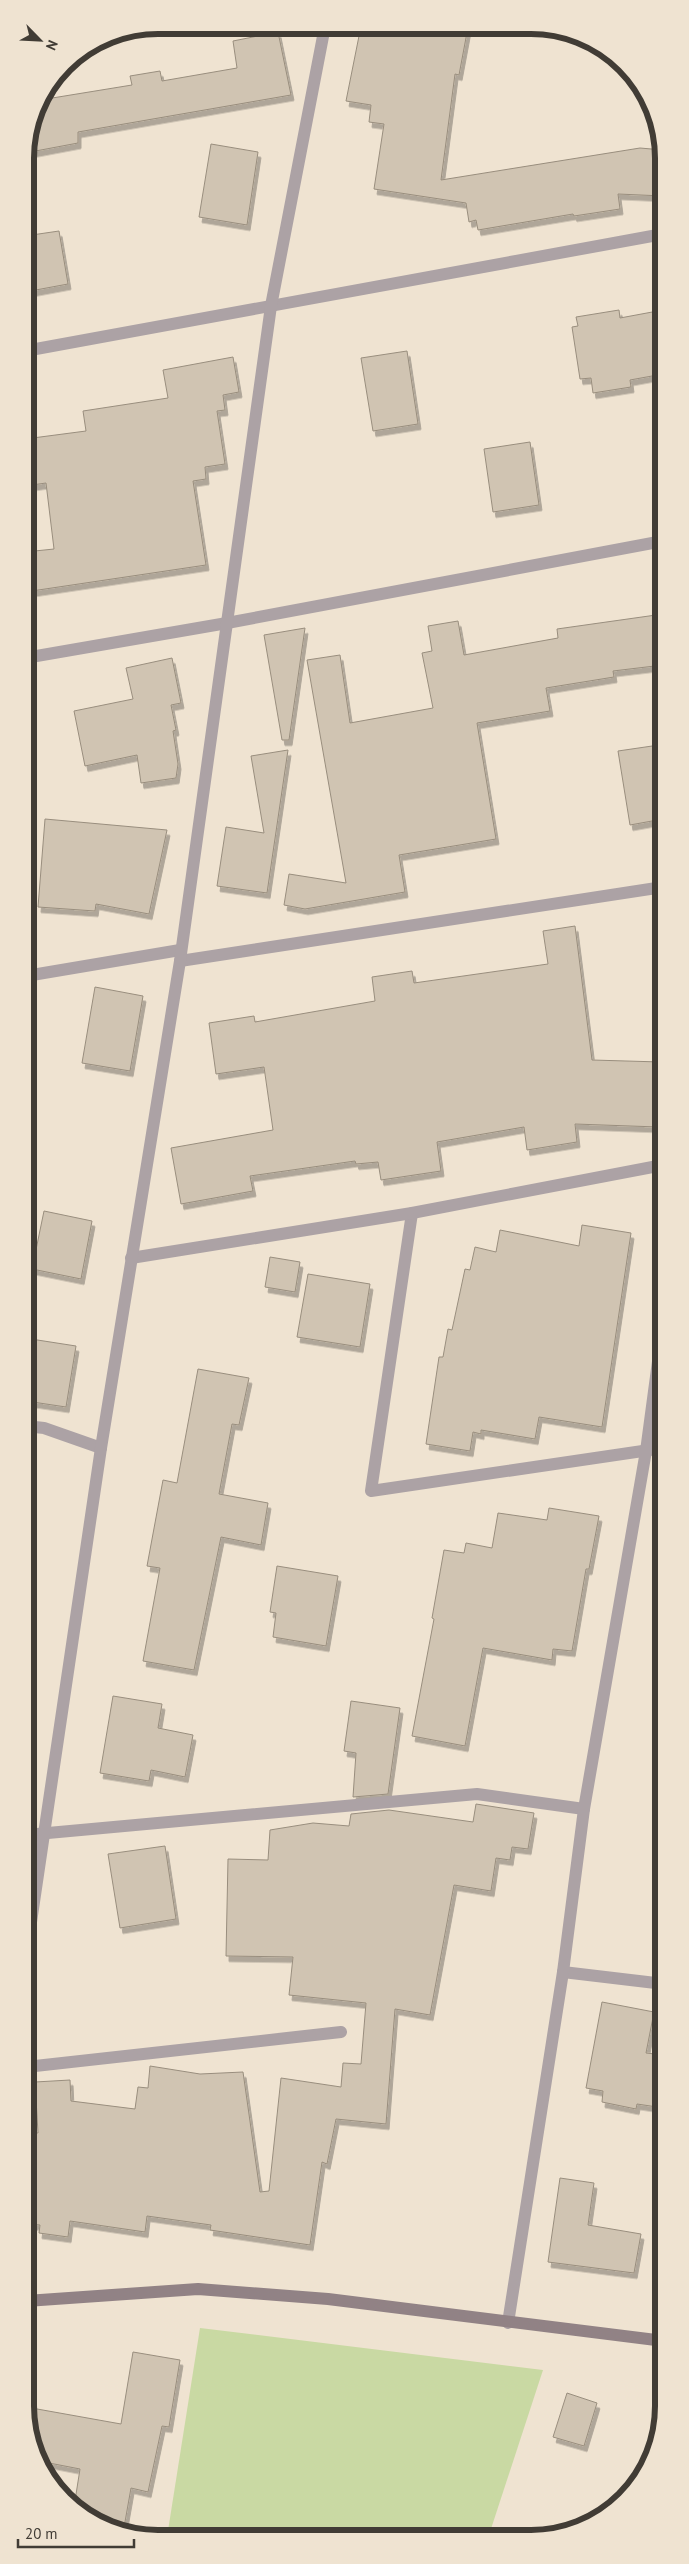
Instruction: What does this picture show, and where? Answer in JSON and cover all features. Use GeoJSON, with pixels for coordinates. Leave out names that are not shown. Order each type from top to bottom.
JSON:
{"type":"FeatureCollection","features":[{"type":"Feature","properties":{"kind":"street"},"geometry":{"type":"LineString","coordinates":[[34,1905],[101,1448],[180,956],[271,306],[323,34]]}},
{"type":"Feature","properties":{"kind":"street"},"geometry":{"type":"LineString","coordinates":[[34,349],[655,235]]}},
{"type":"Feature","properties":{"kind":"street"},"geometry":{"type":"LineString","coordinates":[[34,657],[227,623],[655,543]]}},
{"type":"Feature","properties":{"kind":"street"},"geometry":{"type":"LineString","coordinates":[[34,975],[655,888]]}},
{"type":"Feature","properties":{"kind":"street"},"geometry":{"type":"LineString","coordinates":[[131,1258],[412,1213],[655,1167]]}},
{"type":"Feature","properties":{"kind":"street"},"geometry":{"type":"LineString","coordinates":[[412,1213],[371,1491],[655,1449]]}},
{"type":"Feature","properties":{"kind":"street"},"geometry":{"type":"LineString","coordinates":[[508,2323],[562,1972],[584,1809],[646,1451],[655,1384]]}},
{"type":"Feature","properties":{"kind":"street"},"geometry":{"type":"LineString","coordinates":[[34,1427],[44,1428],[101,1448]]}},
{"type":"Feature","properties":{"kind":"street"},"geometry":{"type":"LineString","coordinates":[[34,1835],[477,1794],[584,1809]]}},
{"type":"Feature","properties":{"kind":"street"},"geometry":{"type":"LineString","coordinates":[[562,1972],[655,1983]]}},
{"type":"Feature","properties":{"kind":"street"},"geometry":{"type":"LineString","coordinates":[[34,2065],[341,2032]]}},
{"type":"Feature","properties":{"kind":"street"},"geometry":{"type":"LineString","coordinates":[[34,2300],[198,2290],[328,2299],[655,2341]]}},
{"type":"Feature","properties":{"kind":"green space"},"geometry":{"type":"Polygon","coordinates":[[[200,2328],[543,2370],[491,2530],[168,2530],[200,2328]]]}},
{"type":"Feature","properties":{"kind":"building"},"geometry":{"type":"Polygon","coordinates":[[[268,34],[278,34],[291,95],[78,132],[78,143],[34,151],[38,126],[49,99],[132,85],[130,76],[160,71],[162,81],[237,68],[233,41],[268,34]]]}},
{"type":"Feature","properties":{"kind":"building"},"geometry":{"type":"Polygon","coordinates":[[[359,34],[467,34],[459,75],[455,74],[441,180],[640,148],[654,149],[655,196],[618,194],[620,209],[574,216],[573,214],[478,230],[476,220],[469,222],[466,203],[374,189],[384,124],[369,122],[371,105],[346,101],[359,34]]]}},
{"type":"Feature","properties":{"kind":"building"},"geometry":{"type":"Polygon","coordinates":[[[211,144],[258,152],[247,225],[199,217],[211,144]]]}},
{"type":"Feature","properties":{"kind":"building"},"geometry":{"type":"Polygon","coordinates":[[[59,231],[68,284],[34,290],[34,235],[59,231]]]}},
{"type":"Feature","properties":{"kind":"building"},"geometry":{"type":"Polygon","coordinates":[[[619,310],[620,318],[655,311],[655,375],[630,380],[631,387],[593,393],[591,378],[580,379],[572,327],[578,326],[576,317],[619,310]]]}},
{"type":"Feature","properties":{"kind":"building"},"geometry":{"type":"Polygon","coordinates":[[[407,351],[418,424],[373,431],[361,358],[407,351]]]}},
{"type":"Feature","properties":{"kind":"building"},"geometry":{"type":"Polygon","coordinates":[[[233,357],[239,392],[223,395],[225,410],[217,411],[225,464],[205,467],[206,479],[193,481],[206,565],[34,591],[34,551],[54,549],[46,483],[34,485],[34,438],[86,431],[83,411],[168,398],[163,370],[233,357]]]}},
{"type":"Feature","properties":{"kind":"building"},"geometry":{"type":"Polygon","coordinates":[[[530,442],[539,505],[493,512],[484,449],[530,442]]]}},
{"type":"Feature","properties":{"kind":"building"},"geometry":{"type":"Polygon","coordinates":[[[655,615],[655,666],[613,671],[614,677],[546,688],[550,711],[477,723],[496,839],[399,855],[405,892],[305,909],[284,905],[289,874],[346,883],[307,660],[340,655],[350,723],[433,708],[422,653],[432,651],[428,626],[458,621],[464,655],[558,638],[557,629],[655,615]]]}},
{"type":"Feature","properties":{"kind":"building"},"geometry":{"type":"Polygon","coordinates":[[[305,628],[289,740],[282,740],[264,635],[305,628]]]}},
{"type":"Feature","properties":{"kind":"building"},"geometry":{"type":"Polygon","coordinates":[[[172,658],[181,703],[171,705],[176,730],[173,731],[178,764],[176,778],[141,783],[137,755],[85,766],[74,711],[133,699],[126,668],[172,658]]]}},
{"type":"Feature","properties":{"kind":"building"},"geometry":{"type":"Polygon","coordinates":[[[655,746],[655,820],[630,825],[618,751],[655,746]]]}},
{"type":"Feature","properties":{"kind":"building"},"geometry":{"type":"Polygon","coordinates":[[[288,750],[267,893],[217,886],[226,827],[264,833],[251,756],[288,750]]]}},
{"type":"Feature","properties":{"kind":"building"},"geometry":{"type":"Polygon","coordinates":[[[45,819],[167,830],[149,914],[96,904],[95,911],[38,907],[45,819]]]}},
{"type":"Feature","properties":{"kind":"building"},"geometry":{"type":"Polygon","coordinates":[[[575,926],[592,1060],[655,1062],[655,1127],[575,1124],[577,1142],[527,1150],[524,1127],[437,1142],[441,1171],[381,1180],[378,1162],[356,1164],[355,1161],[250,1176],[253,1191],[181,1204],[171,1148],[273,1130],[264,1067],[216,1074],[209,1023],[254,1016],[255,1022],[375,1001],[372,977],[412,971],[414,983],[548,964],[543,931],[575,926]]]}},
{"type":"Feature","properties":{"kind":"building"},"geometry":{"type":"Polygon","coordinates":[[[95,987],[143,996],[130,1071],[82,1063],[95,987]]]}},
{"type":"Feature","properties":{"kind":"building"},"geometry":{"type":"Polygon","coordinates":[[[44,1211],[92,1221],[81,1279],[34,1269],[34,1259],[44,1211]]]}},
{"type":"Feature","properties":{"kind":"building"},"geometry":{"type":"Polygon","coordinates":[[[582,1225],[631,1233],[602,1427],[539,1417],[535,1439],[481,1430],[481,1434],[473,1432],[470,1451],[426,1444],[439,1357],[443,1357],[448,1329],[452,1330],[465,1269],[470,1270],[475,1247],[496,1252],[500,1230],[579,1246],[582,1225]]]}},
{"type":"Feature","properties":{"kind":"building"},"geometry":{"type":"Polygon","coordinates":[[[270,1257],[300,1262],[295,1292],[265,1287],[270,1257]]]}},
{"type":"Feature","properties":{"kind":"building"},"geometry":{"type":"Polygon","coordinates":[[[308,1274],[370,1284],[360,1347],[297,1337],[308,1274]]]}},
{"type":"Feature","properties":{"kind":"building"},"geometry":{"type":"Polygon","coordinates":[[[34,1339],[76,1346],[66,1407],[34,1402],[34,1339]]]}},
{"type":"Feature","properties":{"kind":"building"},"geometry":{"type":"Polygon","coordinates":[[[198,1369],[249,1378],[239,1425],[232,1424],[219,1494],[268,1503],[261,1545],[221,1537],[194,1670],[143,1661],[160,1568],[147,1566],[163,1480],[177,1483],[198,1369]]]}},
{"type":"Feature","properties":{"kind":"building"},"geometry":{"type":"Polygon","coordinates":[[[549,1508],[599,1516],[589,1569],[586,1569],[572,1651],[553,1649],[552,1660],[483,1648],[465,1746],[412,1736],[434,1619],[432,1618],[444,1550],[464,1553],[466,1543],[492,1548],[498,1513],[547,1520],[549,1508]]]}},
{"type":"Feature","properties":{"kind":"building"},"geometry":{"type":"Polygon","coordinates":[[[277,1566],[338,1576],[326,1646],[273,1637],[276,1613],[270,1612],[277,1566]]]}},
{"type":"Feature","properties":{"kind":"building"},"geometry":{"type":"Polygon","coordinates":[[[113,1696],[162,1704],[158,1728],[193,1735],[185,1777],[151,1770],[149,1781],[100,1773],[113,1696]]]}},
{"type":"Feature","properties":{"kind":"building"},"geometry":{"type":"Polygon","coordinates":[[[351,1701],[400,1708],[388,1794],[353,1797],[356,1753],[344,1751],[351,1701]]]}},
{"type":"Feature","properties":{"kind":"building"},"geometry":{"type":"Polygon","coordinates":[[[476,1804],[534,1813],[528,1849],[512,1847],[510,1860],[496,1858],[491,1891],[454,1885],[430,2015],[395,2009],[386,2124],[336,2119],[327,2164],[322,2162],[310,2245],[210,2230],[211,2225],[147,2216],[145,2232],[70,2221],[68,2237],[39,2233],[40,2225],[34,2225],[34,2133],[38,2133],[35,2082],[70,2080],[71,2101],[135,2109],[138,2087],[148,2088],[150,2066],[200,2074],[243,2072],[260,2192],[269,2191],[281,2078],[341,2087],[343,2063],[361,2064],[366,2003],[289,1995],[293,1957],[226,1956],[228,1859],[268,1860],[270,1830],[313,1823],[349,1826],[351,1814],[389,1810],[473,1822],[476,1804]]]}},
{"type":"Feature","properties":{"kind":"building"},"geometry":{"type":"Polygon","coordinates":[[[165,1846],[176,1919],[120,1928],[108,1854],[165,1846]]]}},
{"type":"Feature","properties":{"kind":"building"},"geometry":{"type":"Polygon","coordinates":[[[602,2002],[654,2012],[646,2053],[655,2054],[655,2107],[637,2104],[636,2109],[602,2102],[603,2091],[586,2088],[602,2002]]]}},
{"type":"Feature","properties":{"kind":"building"},"geometry":{"type":"Polygon","coordinates":[[[560,2178],[594,2183],[588,2225],[641,2234],[634,2273],[548,2262],[560,2178]]]}},
{"type":"Feature","properties":{"kind":"building"},"geometry":{"type":"Polygon","coordinates":[[[133,2352],[180,2360],[169,2427],[162,2426],[148,2492],[131,2488],[124,2525],[96,2514],[75,2498],[80,2469],[47,2463],[38,2438],[34,2408],[121,2424],[133,2352]]]}},
{"type":"Feature","properties":{"kind":"building"},"geometry":{"type":"Polygon","coordinates":[[[567,2393],[597,2403],[584,2446],[553,2437],[567,2393]]]}}]}
